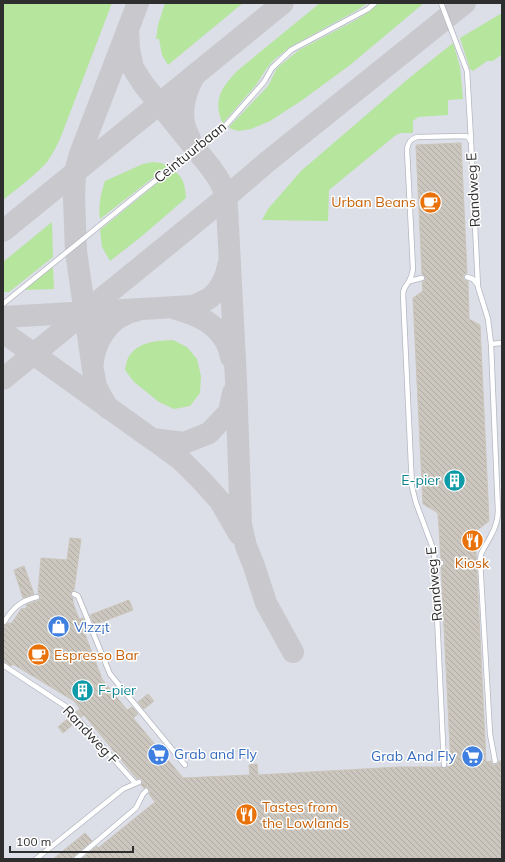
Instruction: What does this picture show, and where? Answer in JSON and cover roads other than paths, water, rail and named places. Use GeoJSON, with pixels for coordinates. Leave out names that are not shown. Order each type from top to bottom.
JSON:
{"type":"FeatureCollection","features":[{"type":"Feature","properties":{"kind":"lane","name":"Ceintuurbaan"},"geometry":{"type":"LineString","coordinates":[[3,304],[226,125],[264,82],[272,68],[291,50],[368,9],[375,3]]}},
{"type":"Feature","properties":{"kind":"lane"},"geometry":{"type":"LineString","coordinates":[[441,3],[467,71],[471,142]]}},
{"type":"Feature","properties":{"kind":"lane","name":"Randweg E"},"geometry":{"type":"LineString","coordinates":[[444,765],[434,551],[416,503],[412,487],[403,294],[404,288],[410,281],[413,269],[407,149],[408,143],[417,137],[464,136],[468,137],[471,142],[477,284],[488,319],[498,511],[496,526],[478,562],[490,734],[495,761]]}},
{"type":"Feature","properties":{"kind":"lane"},"geometry":{"type":"LineString","coordinates":[[467,277],[473,279],[477,284]]}},
{"type":"Feature","properties":{"kind":"lane"},"geometry":{"type":"LineString","coordinates":[[410,281],[422,278]]}},
{"type":"Feature","properties":{"kind":"lane"},"geometry":{"type":"LineString","coordinates":[[490,344],[502,343]]}},
{"type":"Feature","properties":{"kind":"lane"},"geometry":{"type":"LineString","coordinates":[[435,563],[441,563]]}},
{"type":"Feature","properties":{"kind":"lane"},"geometry":{"type":"LineString","coordinates":[[74,594],[78,596],[110,674],[185,765]]}},
{"type":"Feature","properties":{"kind":"lane"},"geometry":{"type":"LineString","coordinates":[[4,622],[13,609],[24,601],[37,597]]}},
{"type":"Feature","properties":{"kind":"lane","name":"Randweg F"},"geometry":{"type":"LineString","coordinates":[[3,665],[68,708],[137,782],[123,789],[36,859]]}},
{"type":"Feature","properties":{"kind":"lane"},"geometry":{"type":"LineString","coordinates":[[76,859],[136,808],[142,794],[146,791]]}},
{"type":"Feature","properties":{"kind":"place","name":"Urban Beans"},"geometry":{"type":"Point","coordinates":[431,202]}},
{"type":"Feature","properties":{"kind":"place","name":"E-pier"},"geometry":{"type":"Point","coordinates":[455,480]}},
{"type":"Feature","properties":{"kind":"place","name":"Kiosk"},"geometry":{"type":"Point","coordinates":[472,541]}},
{"type":"Feature","properties":{"kind":"place","name":"V!zz¡t"},"geometry":{"type":"Point","coordinates":[58,627]}},
{"type":"Feature","properties":{"kind":"place","name":"Espresso Bar"},"geometry":{"type":"Point","coordinates":[39,655]}},
{"type":"Feature","properties":{"kind":"place","name":"F-pier"},"geometry":{"type":"Point","coordinates":[83,690]}},
{"type":"Feature","properties":{"kind":"place","name":"Grab and Fly"},"geometry":{"type":"Point","coordinates":[159,754]}},
{"type":"Feature","properties":{"kind":"place","name":"Grab And Fly"},"geometry":{"type":"Point","coordinates":[472,756]}},
{"type":"Feature","properties":{"kind":"place","name":"Tastes from the Lowlands"},"geometry":{"type":"Point","coordinates":[246,815]}}]}
